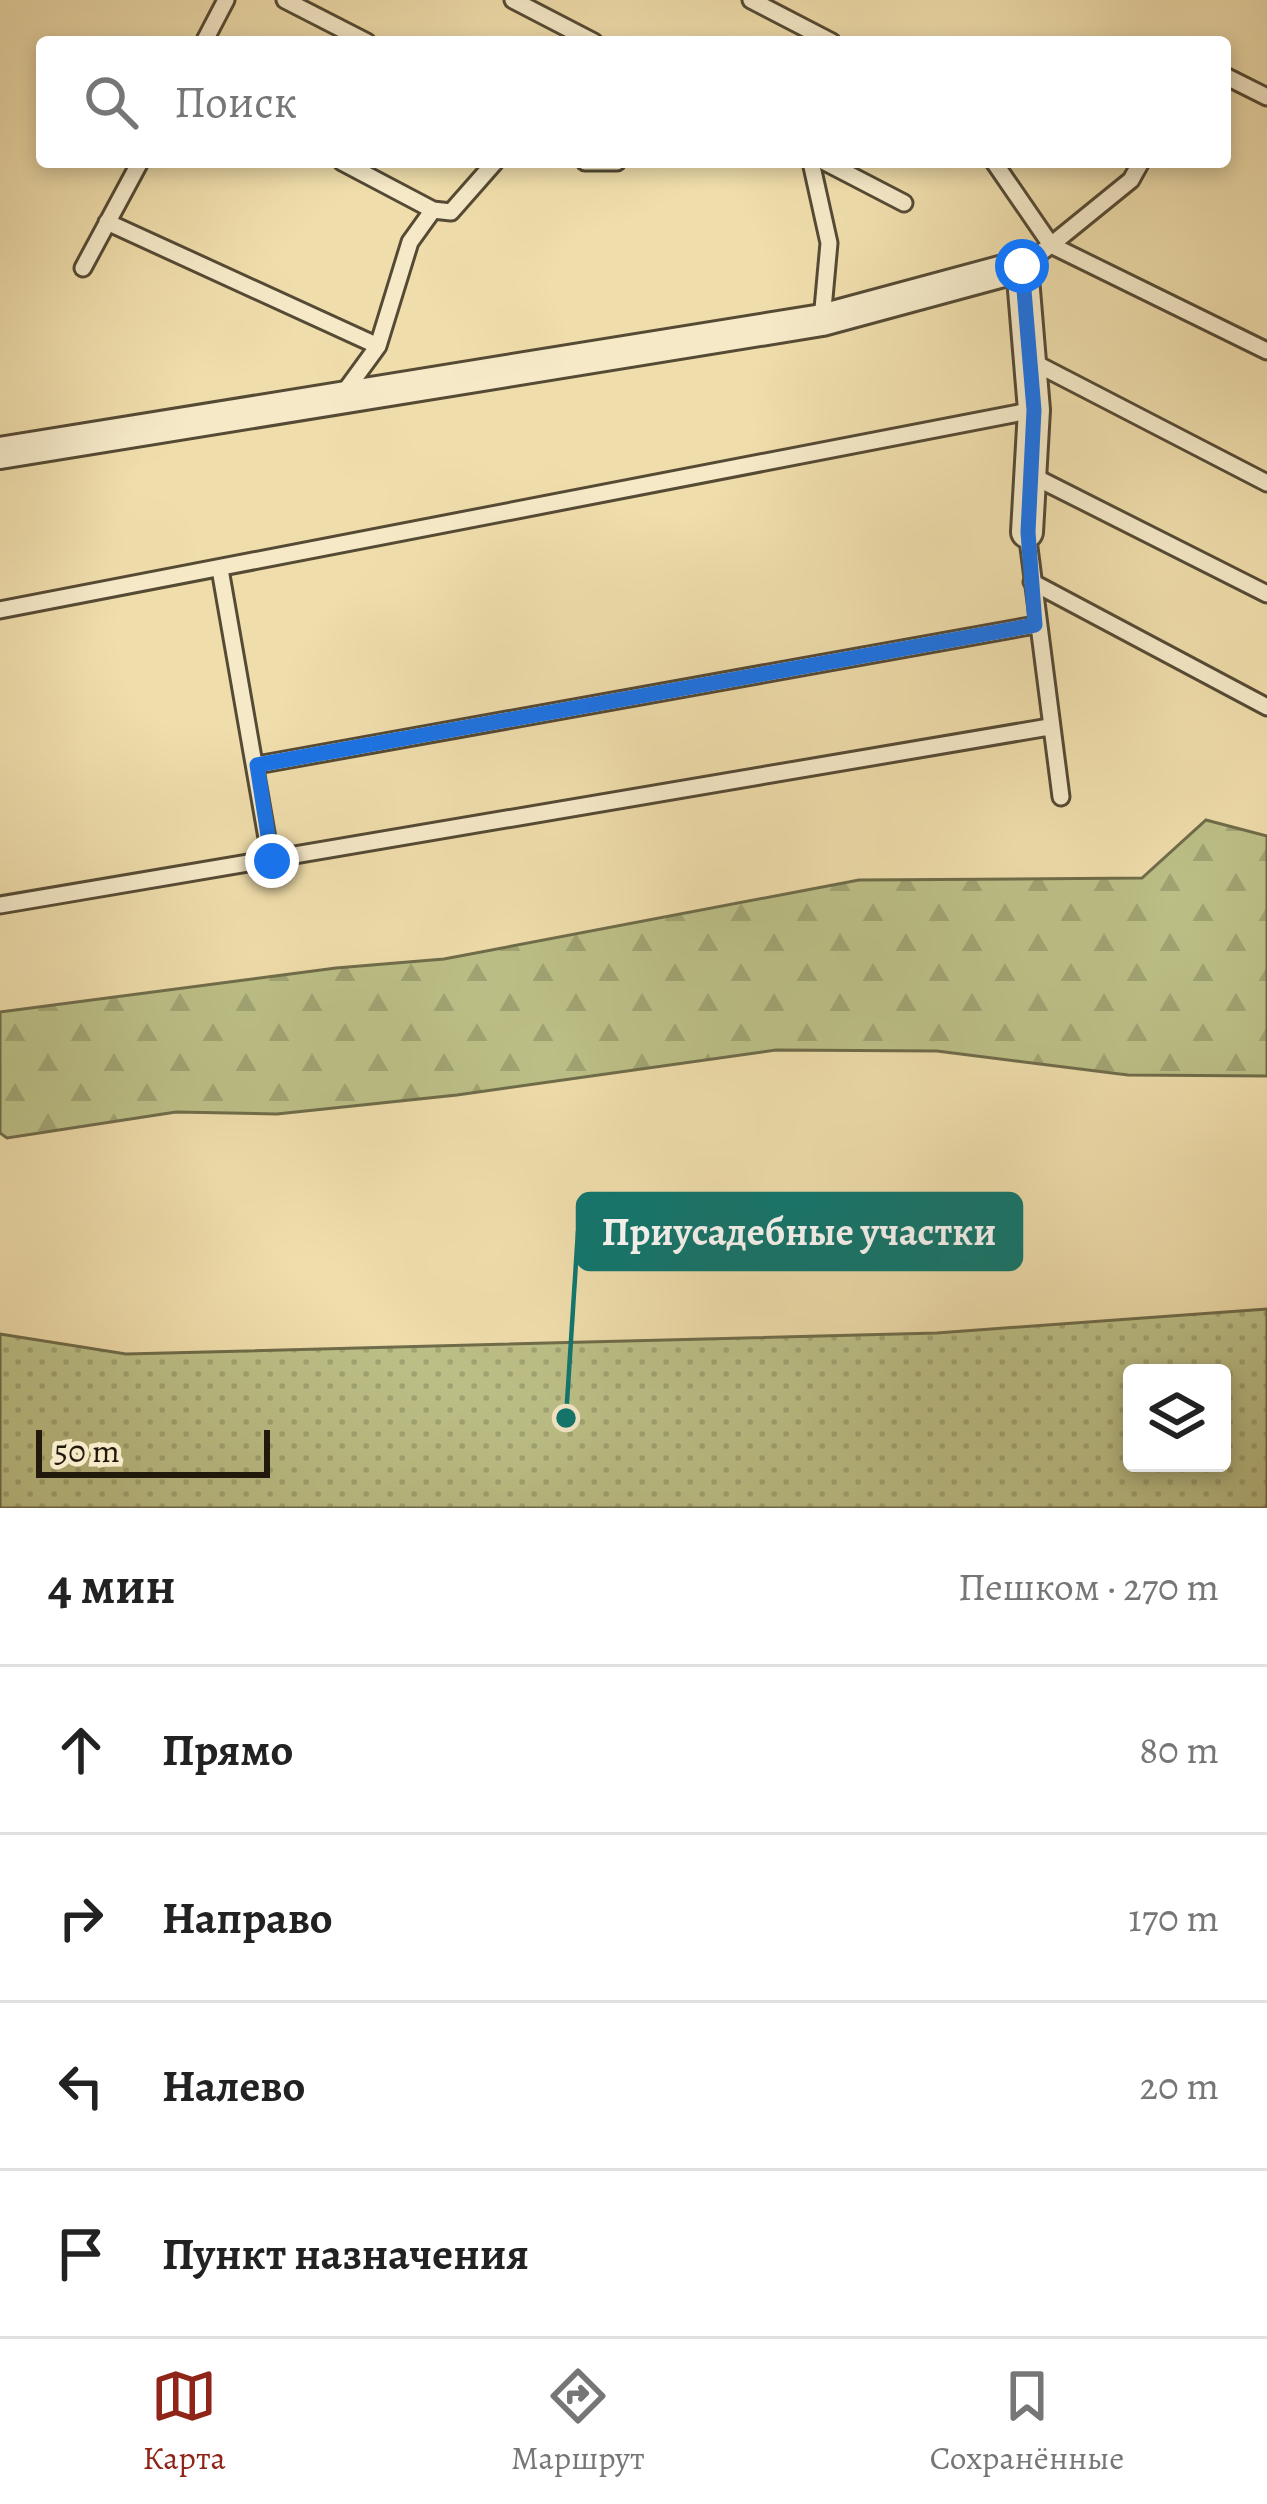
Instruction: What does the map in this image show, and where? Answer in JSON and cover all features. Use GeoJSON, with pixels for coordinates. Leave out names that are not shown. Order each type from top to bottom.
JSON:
{"type":"FeatureCollection","features":[{"type":"Feature","properties":{"kind":"street"},"geometry":{"type":"LineString","coordinates":[[0,453],[822,320],[1022,266],[1034,410],[1028,532]]}},
{"type":"Feature","properties":{"kind":"lane"},"geometry":{"type":"LineString","coordinates":[[207,36],[226,0]]}},
{"type":"Feature","properties":{"kind":"lane"},"geometry":{"type":"LineString","coordinates":[[285,0],[356,36]]}},
{"type":"Feature","properties":{"kind":"lane"},"geometry":{"type":"LineString","coordinates":[[513,0],[582,36]]}},
{"type":"Feature","properties":{"kind":"lane"},"geometry":{"type":"LineString","coordinates":[[751,0],[820,36]]}},
{"type":"Feature","properties":{"kind":"lane"},"geometry":{"type":"LineString","coordinates":[[1231,79],[1267,98]]}},
{"type":"Feature","properties":{"kind":"lane"},"geometry":{"type":"LineString","coordinates":[[83,268],[137,168]]}},
{"type":"Feature","properties":{"kind":"lane"},"geometry":{"type":"LineString","coordinates":[[353,168],[433,210],[451,212],[490,168]]}},
{"type":"Feature","properties":{"kind":"lane"},"geometry":{"type":"LineString","coordinates":[[812,168],[829,243],[822,320]]}},
{"type":"Feature","properties":{"kind":"lane"},"geometry":{"type":"LineString","coordinates":[[837,168],[904,203]]}},
{"type":"Feature","properties":{"kind":"lane"},"geometry":{"type":"LineString","coordinates":[[998,168],[1051,245],[1267,351]]}},
{"type":"Feature","properties":{"kind":"lane"},"geometry":{"type":"LineString","coordinates":[[1022,266],[1131,180],[1138,168]]}},
{"type":"Feature","properties":{"kind":"lane"},"geometry":{"type":"LineString","coordinates":[[341,398],[378,346],[410,242],[433,210]]}},
{"type":"Feature","properties":{"kind":"lane"},"geometry":{"type":"LineString","coordinates":[[107,222],[378,346]]}},
{"type":"Feature","properties":{"kind":"lane"},"geometry":{"type":"LineString","coordinates":[[1031,361],[1267,483]]}},
{"type":"Feature","properties":{"kind":"lane"},"geometry":{"type":"LineString","coordinates":[[0,610],[1034,410]]}},
{"type":"Feature","properties":{"kind":"lane"},"geometry":{"type":"LineString","coordinates":[[1031,475],[1267,594]]}},
{"type":"Feature","properties":{"kind":"lane"},"geometry":{"type":"LineString","coordinates":[[1028,532],[1035,625],[1060,797]]}},
{"type":"Feature","properties":{"kind":"lane"},"geometry":{"type":"LineString","coordinates":[[220,569],[272,861]]}},
{"type":"Feature","properties":{"kind":"lane"},"geometry":{"type":"LineString","coordinates":[[1032,582],[1267,707]]}},
{"type":"Feature","properties":{"kind":"lane"},"geometry":{"type":"LineString","coordinates":[[257,765],[1035,625]]}},
{"type":"Feature","properties":{"kind":"lane"},"geometry":{"type":"LineString","coordinates":[[0,904],[1049,727]]}},
{"type":"Feature","properties":{"kind":"green space"},"geometry":{"type":"Polygon","coordinates":[[[1206,820],[1267,836],[1267,1076],[1128,1075],[937,1051],[776,1050],[457,1095],[277,1114],[176,1112],[7,1138],[0,1133],[0,1012],[336,968],[444,959],[859,880],[1142,878],[1206,820]]]}},
{"type":"Feature","properties":{"kind":"green space"},"geometry":{"type":"Polygon","coordinates":[[[1267,1309],[1267,1508],[0,1508],[0,1334],[126,1354],[937,1333],[1267,1309]]]}},
{"type":"Feature","properties":{"kind":"place","name":"Приусадебные участки"},"geometry":{"type":"Point","coordinates":[566,1418]}},
{"type":"Feature","properties":{"kind":"route"},"geometry":{"type":"LineString","coordinates":[[272,861],[257,765],[1035,625],[1028,532],[1034,410],[1022,266]]}}]}
